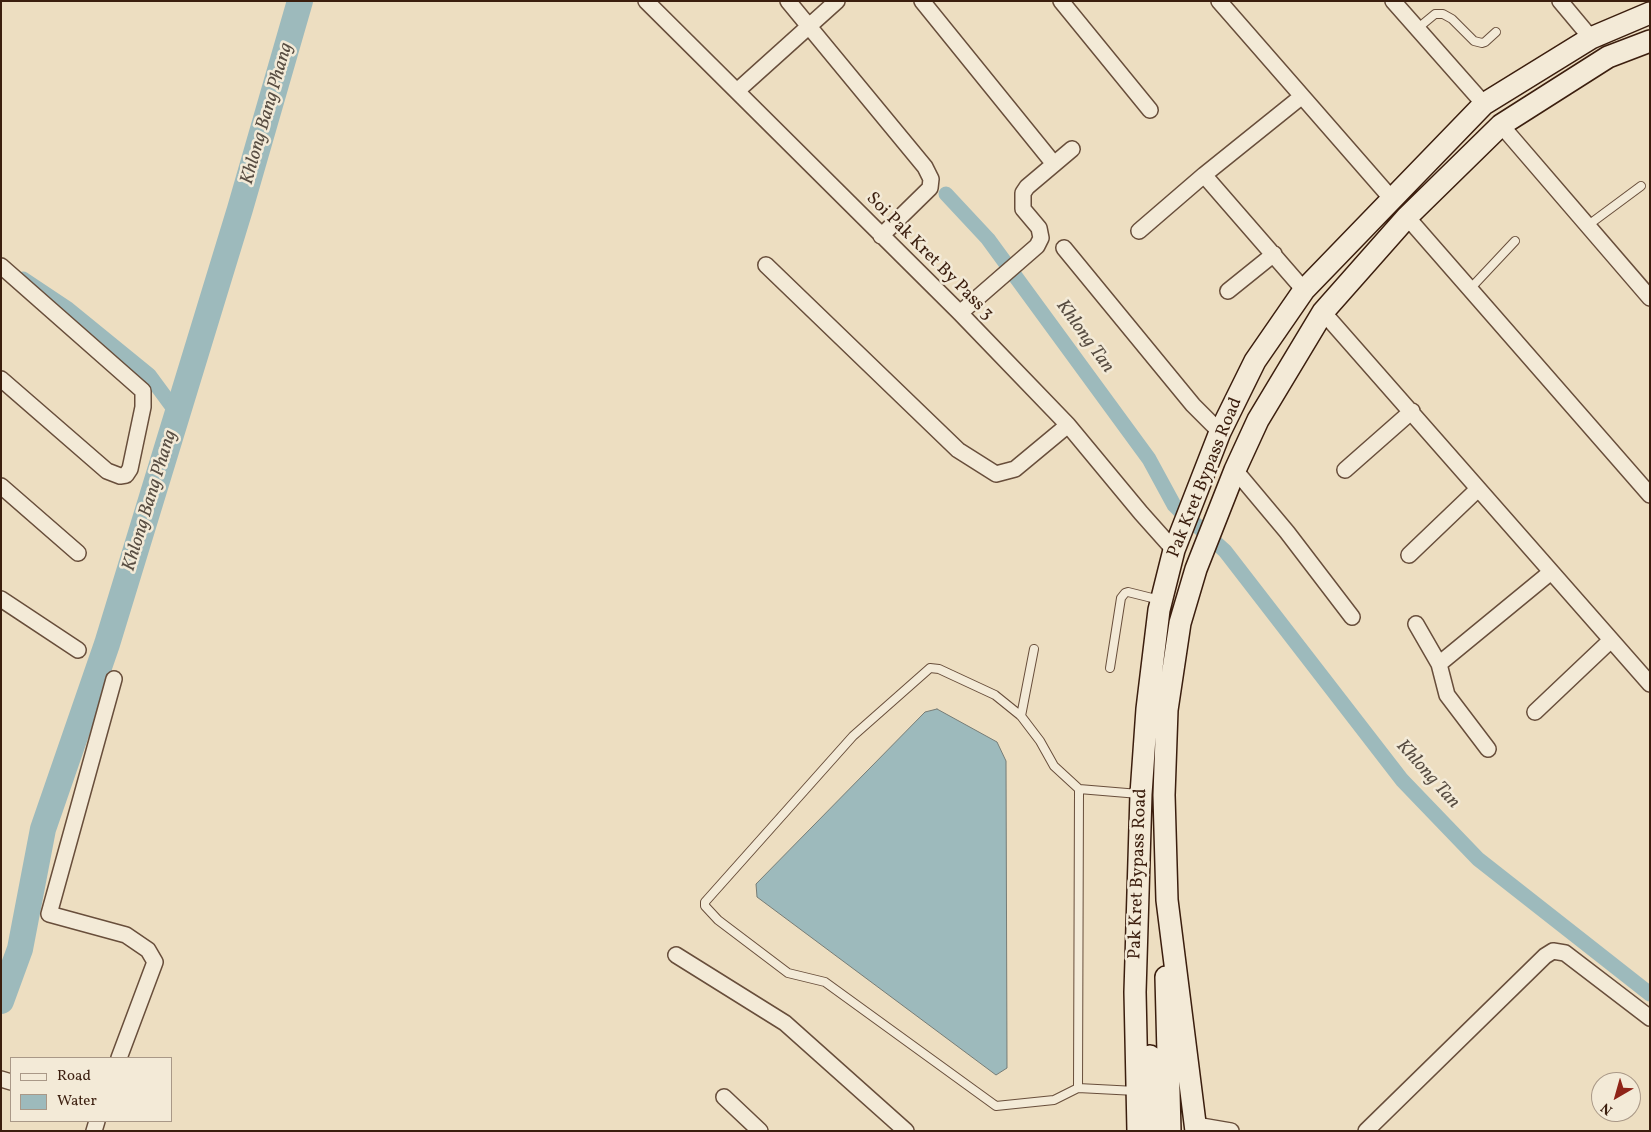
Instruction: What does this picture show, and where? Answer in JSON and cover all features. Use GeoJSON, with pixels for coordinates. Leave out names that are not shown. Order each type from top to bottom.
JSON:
{"type":"FeatureCollection","features":[{"type":"Feature","properties":{"kind":"main road","name":"Pak Kret Bypass Road"},"geometry":{"type":"LineString","coordinates":[[1138,1131],[1135,992],[1141,794],[1147,709],[1162,600],[1174,550],[1220,432],[1256,361],[1304,290],[1484,104],[1591,38],[1650,13]]}},
{"type":"Feature","properties":{"kind":"main road","name":"Pak Kret Bypass Road"},"geometry":{"type":"LineString","coordinates":[[1196,1128],[1167,900],[1164,795],[1168,710],[1180,622],[1196,569],[1234,470],[1258,420],[1323,312],[1407,217],[1501,126],[1608,57],[1650,41]]}},
{"type":"Feature","properties":{"kind":"main road"},"geometry":{"type":"LineString","coordinates":[[1167,900],[1166,1004],[1170,1131]]}},
{"type":"Feature","properties":{"kind":"main road"},"geometry":{"type":"LineString","coordinates":[[1138,913],[1148,1010],[1154,1131]]}},
{"type":"Feature","properties":{"kind":"street","name":"Soi Pak Kret By Pass 3"},"geometry":{"type":"LineString","coordinates":[[646,1],[960,313],[1068,425],[1152,527],[1174,550]]}},
{"type":"Feature","properties":{"kind":"street"},"geometry":{"type":"LineString","coordinates":[[788,1],[925,167],[931,179],[930,188],[881,236]]}},
{"type":"Feature","properties":{"kind":"street"},"geometry":{"type":"LineString","coordinates":[[737,91],[837,1]]}},
{"type":"Feature","properties":{"kind":"street"},"geometry":{"type":"LineString","coordinates":[[922,1],[1054,164]]}},
{"type":"Feature","properties":{"kind":"street"},"geometry":{"type":"LineString","coordinates":[[1061,1],[1150,110]]}},
{"type":"Feature","properties":{"kind":"street"},"geometry":{"type":"LineString","coordinates":[[1219,1],[1391,198]]}},
{"type":"Feature","properties":{"kind":"street"},"geometry":{"type":"LineString","coordinates":[[1393,1],[1484,104]]}},
{"type":"Feature","properties":{"kind":"street"},"geometry":{"type":"LineString","coordinates":[[1560,1],[1591,38]]}},
{"type":"Feature","properties":{"kind":"street"},"geometry":{"type":"LineString","coordinates":[[1139,231],[1204,175],[1301,97]]}},
{"type":"Feature","properties":{"kind":"street"},"geometry":{"type":"LineString","coordinates":[[1501,126],[1650,298]]}},
{"type":"Feature","properties":{"kind":"street"},"geometry":{"type":"LineString","coordinates":[[960,313],[1038,246],[1040,238],[1039,228],[1023,209],[1022,199],[1028,187],[1072,149]]}},
{"type":"Feature","properties":{"kind":"street"},"geometry":{"type":"LineString","coordinates":[[1204,175],[1304,290]]}},
{"type":"Feature","properties":{"kind":"street"},"geometry":{"type":"LineString","coordinates":[[1407,217],[1650,495]]}},
{"type":"Feature","properties":{"kind":"street"},"geometry":{"type":"LineString","coordinates":[[1064,248],[1193,405],[1220,432]]}},
{"type":"Feature","properties":{"kind":"street"},"geometry":{"type":"LineString","coordinates":[[1228,291],[1274,254]]}},
{"type":"Feature","properties":{"kind":"street"},"geometry":{"type":"LineString","coordinates":[[766,265],[958,450],[996,474],[1015,469],[1068,425]]}},
{"type":"Feature","properties":{"kind":"street"},"geometry":{"type":"LineString","coordinates":[[1,266],[142,391],[143,407],[130,470],[126,475],[120,476],[107,471],[1,379]]}},
{"type":"Feature","properties":{"kind":"street"},"geometry":{"type":"LineString","coordinates":[[1323,312],[1650,684]]}},
{"type":"Feature","properties":{"kind":"street"},"geometry":{"type":"LineString","coordinates":[[1345,470],[1412,411]]}},
{"type":"Feature","properties":{"kind":"street"},"geometry":{"type":"LineString","coordinates":[[1234,470],[1287,532],[1352,617]]}},
{"type":"Feature","properties":{"kind":"street"},"geometry":{"type":"LineString","coordinates":[[1,486],[78,553]]}},
{"type":"Feature","properties":{"kind":"street"},"geometry":{"type":"LineString","coordinates":[[1409,555],[1478,489]]}},
{"type":"Feature","properties":{"kind":"street"},"geometry":{"type":"LineString","coordinates":[[1439,664],[1551,572]]}},
{"type":"Feature","properties":{"kind":"street"},"geometry":{"type":"LineString","coordinates":[[1,599],[78,650]]}},
{"type":"Feature","properties":{"kind":"street"},"geometry":{"type":"LineString","coordinates":[[1416,624],[1439,664],[1447,695],[1488,749]]}},
{"type":"Feature","properties":{"kind":"street"},"geometry":{"type":"LineString","coordinates":[[1535,712],[1611,640]]}},
{"type":"Feature","properties":{"kind":"street"},"geometry":{"type":"LineString","coordinates":[[114,679],[49,914],[126,935],[148,950],[154,962],[119,1057]]}},
{"type":"Feature","properties":{"kind":"street"},"geometry":{"type":"LineString","coordinates":[[1366,1131],[1544,956],[1553,951],[1565,954],[1650,1018]]}},
{"type":"Feature","properties":{"kind":"street"},"geometry":{"type":"LineString","coordinates":[[676,955],[785,1022],[906,1131]]}},
{"type":"Feature","properties":{"kind":"street"},"geometry":{"type":"LineString","coordinates":[[724,1097],[760,1131]]}},
{"type":"Feature","properties":{"kind":"street"},"geometry":{"type":"LineString","coordinates":[[1196,1128],[1231,1131]]}},
{"type":"Feature","properties":{"kind":"lane"},"geometry":{"type":"LineString","coordinates":[[1418,28],[1435,14],[1443,14],[1452,19],[1474,41],[1482,43],[1496,32]]}},
{"type":"Feature","properties":{"kind":"lane"},"geometry":{"type":"LineString","coordinates":[[1587,226],[1641,186]]}},
{"type":"Feature","properties":{"kind":"lane"},"geometry":{"type":"LineString","coordinates":[[1469,290],[1515,241]]}},
{"type":"Feature","properties":{"kind":"lane"},"geometry":{"type":"LineString","coordinates":[[1110,668],[1121,598],[1128,592],[1162,600]]}},
{"type":"Feature","properties":{"kind":"lane"},"geometry":{"type":"LineString","coordinates":[[1021,716],[1034,649]]}},
{"type":"Feature","properties":{"kind":"lane"},"geometry":{"type":"LineString","coordinates":[[1137,1091],[1078,1088],[1054,1100],[996,1106],[825,982],[788,973],[718,920],[704,906],[705,902],[854,736],[925,670],[930,668],[939,669],[995,695],[1021,716],[1040,742],[1054,766],[1079,789],[1141,794]]}},
{"type":"Feature","properties":{"kind":"lane"},"geometry":{"type":"LineString","coordinates":[[1078,1088],[1079,789]]}},
{"type":"Feature","properties":{"kind":"water"},"geometry":{"type":"Polygon","coordinates":[[[937,709],[997,742],[1006,761],[1007,1068],[996,1075],[757,897],[756,884],[925,712],[937,709]]]}},
{"type":"Feature","properties":{"kind":"waterway","name":"Khlong Bang Phang"},"geometry":{"type":"LineString","coordinates":[[1,1001],[20,949],[43,829],[107,644],[240,209],[300,1]]}},
{"type":"Feature","properties":{"kind":"waterway","name":"Khlong Tan"},"geometry":{"type":"LineString","coordinates":[[946,194],[988,239],[1149,459],[1174,505],[1180,511]]}},
{"type":"Feature","properties":{"kind":"waterway"},"geometry":{"type":"LineString","coordinates":[[23,279],[68,309],[149,375],[177,413]]}},
{"type":"Feature","properties":{"kind":"waterway","name":"Khlong Tan"},"geometry":{"type":"LineString","coordinates":[[1194,523],[1202,530]]}},
{"type":"Feature","properties":{"kind":"waterway","name":"Khlong Tan"},"geometry":{"type":"LineString","coordinates":[[1215,542],[1225,551],[1402,780],[1478,859],[1650,994]]}}]}
